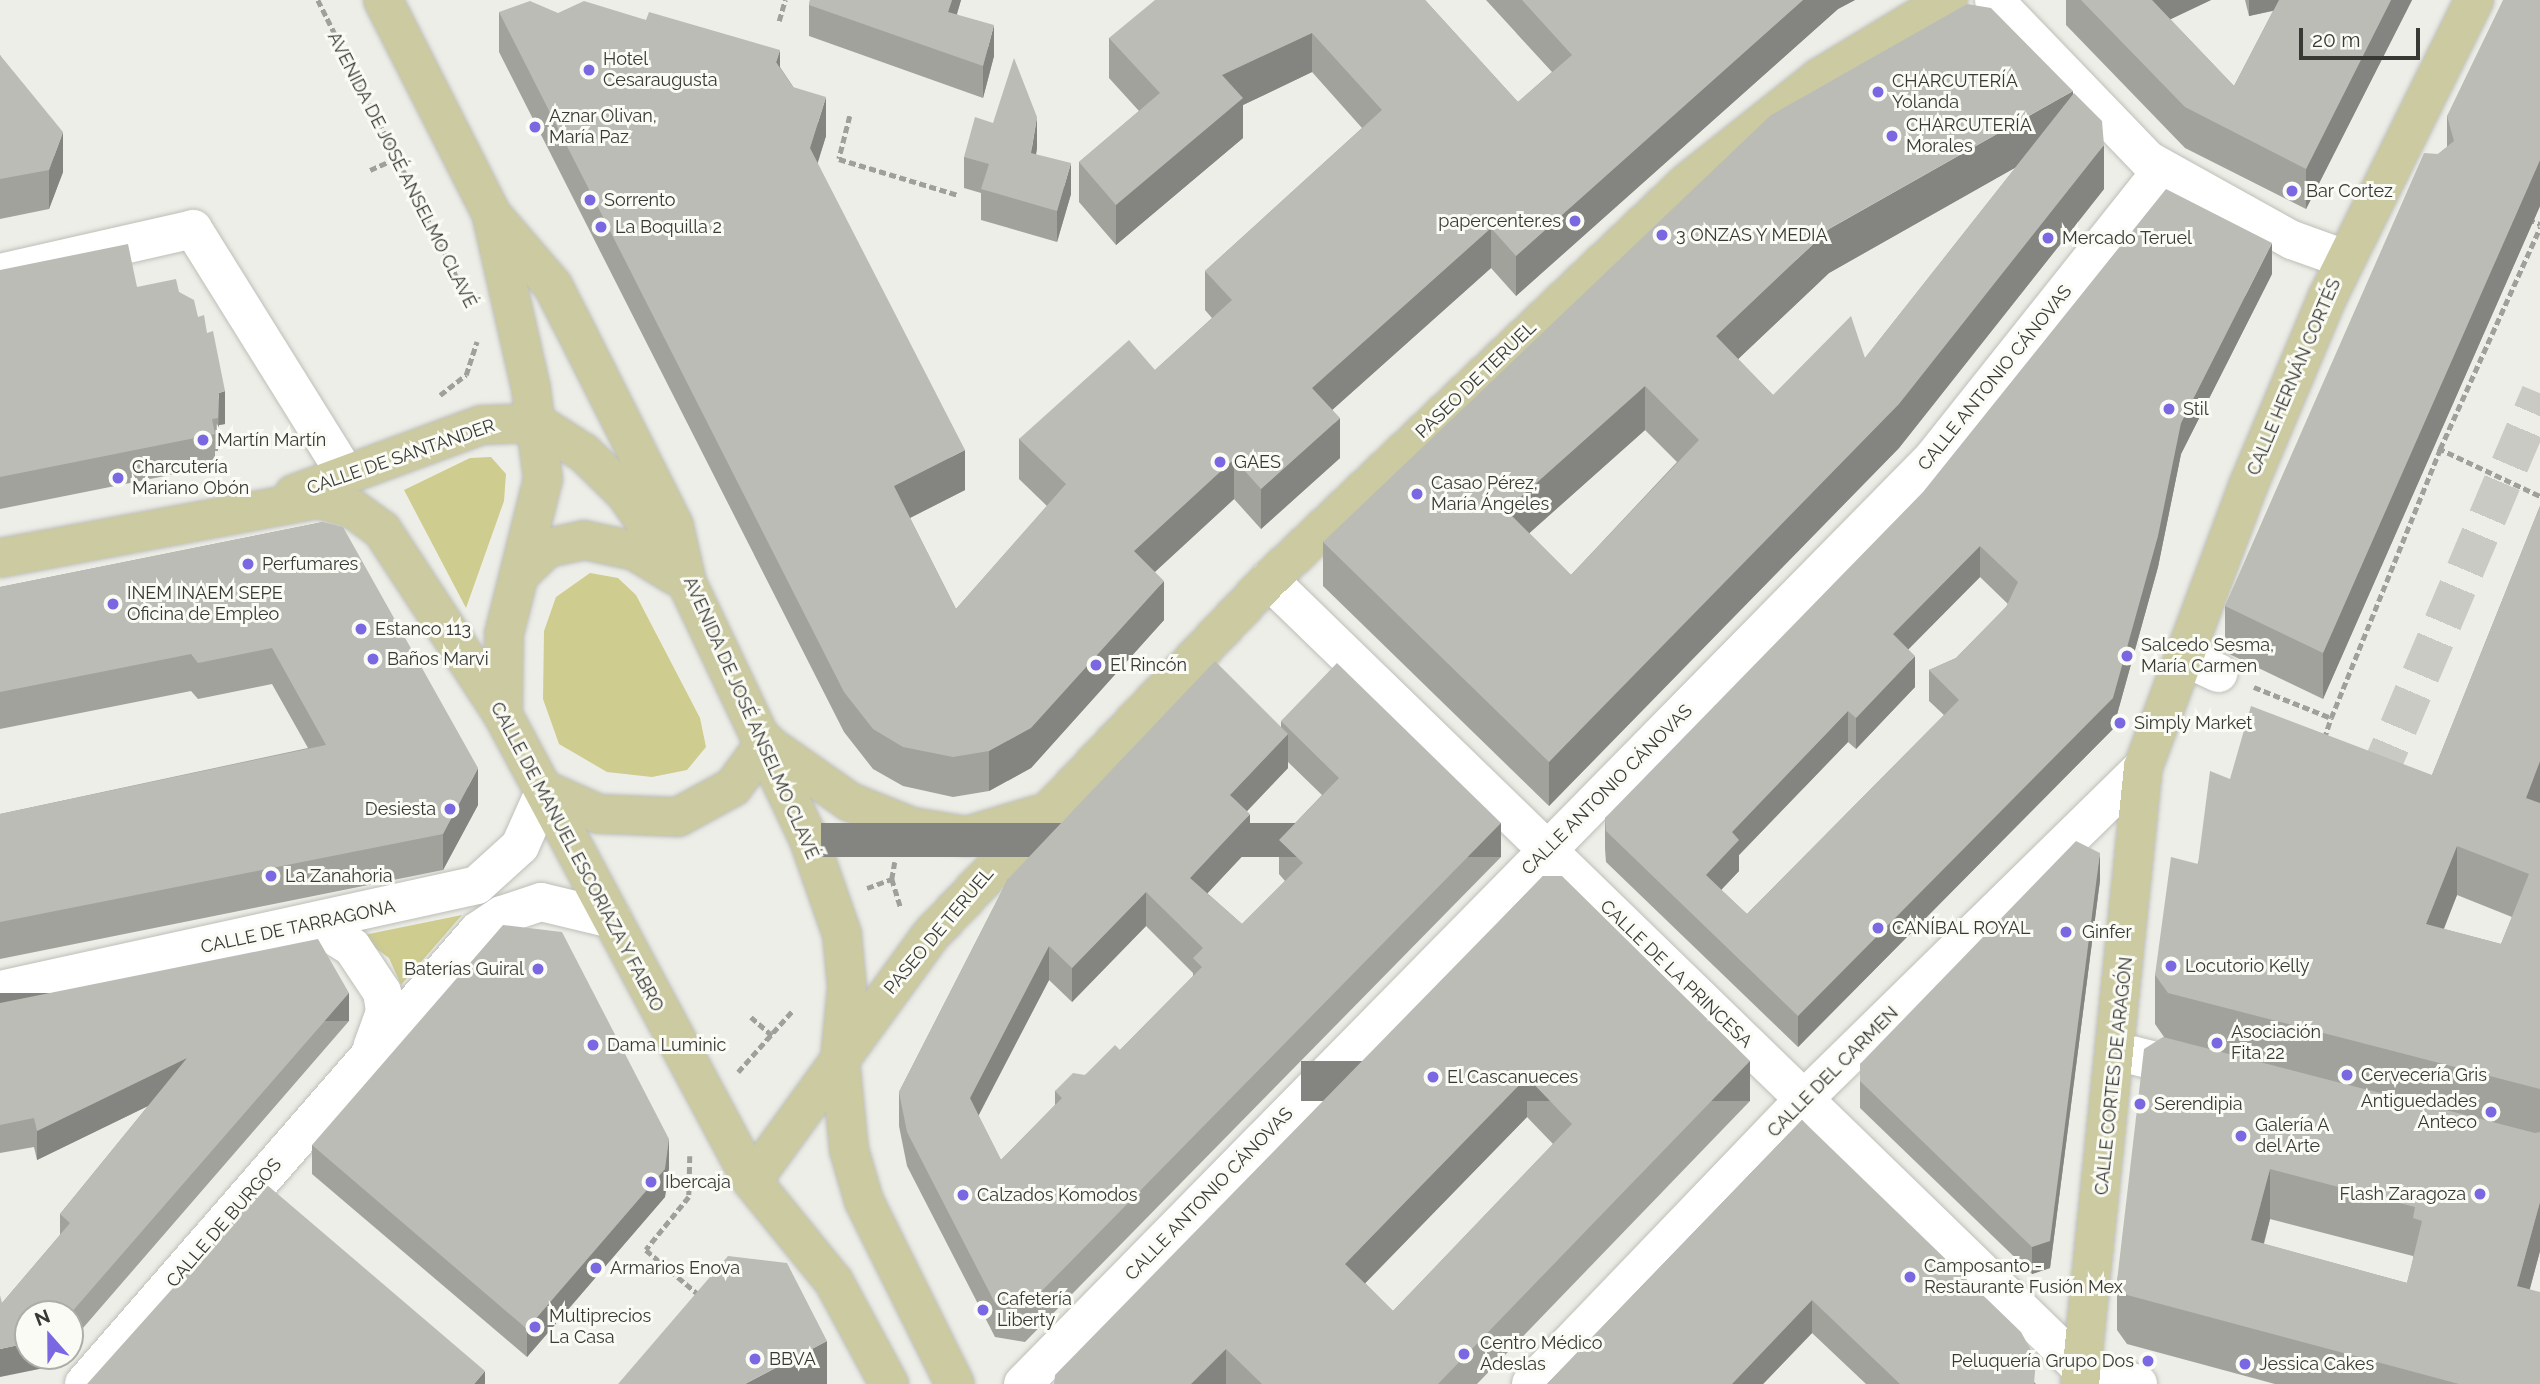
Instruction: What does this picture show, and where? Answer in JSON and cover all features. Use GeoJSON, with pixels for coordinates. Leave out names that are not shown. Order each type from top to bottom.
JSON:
{"type":"FeatureCollection","features":[{"type":"Feature","properties":{"kind":"main road","name":"AVENIDA DE JOSÉ ANSELMO CLAVÉ"},"geometry":{"type":"LineString","coordinates":[[383,0],[492,215],[553,286],[674,526],[687,583],[766,742],[840,921],[847,987],[840,1058],[844,1131],[864,1201],[955,1384]]}},
{"type":"Feature","properties":{"kind":"main road","name":"PASEO DE TERUEL"},"geometry":{"type":"LineString","coordinates":[[752,1181],[930,936],[1046,810],[1269,580],[1689,181],[1819,78],[1948,0]]}},
{"type":"Feature","properties":{"kind":"main road","name":"CALLE HERNÁN CORTÉS"},"geometry":{"type":"LineString","coordinates":[[2143,767],[2184,657],[2345,258],[2474,0]]}},
{"type":"Feature","properties":{"kind":"main road","name":"AVENIDA DE JOSÉ ANSELMO CLAVÉ"},"geometry":{"type":"LineString","coordinates":[[492,215],[537,424],[541,499],[504,634],[503,715]]}},
{"type":"Feature","properties":{"kind":"main road","name":"CALLE DE SANTANDER"},"geometry":{"type":"LineString","coordinates":[[0,558],[255,508],[332,487],[482,425],[537,424]]}},
{"type":"Feature","properties":{"kind":"main road"},"geometry":{"type":"LineString","coordinates":[[537,424],[584,453],[625,493],[687,583]]}},
{"type":"Feature","properties":{"kind":"main road","name":"CALLE DE MANUEL ESCORIAZA Y FABRO"},"geometry":{"type":"LineString","coordinates":[[332,487],[394,544],[503,715],[752,1181],[834,1282],[889,1384]]}},
{"type":"Feature","properties":{"kind":"main road"},"geometry":{"type":"LineString","coordinates":[[520,574],[547,548],[584,540],[635,551],[687,583]]}},
{"type":"Feature","properties":{"kind":"main road","name":"PASEO DE TERUEL"},"geometry":{"type":"LineString","coordinates":[[766,742],[832,791],[912,827],[967,836],[1046,810]]}},
{"type":"Feature","properties":{"kind":"main road"},"geometry":{"type":"LineString","coordinates":[[545,790],[599,814],[678,817],[733,787],[766,742]]}},
{"type":"Feature","properties":{"kind":"main road","name":"CALLE CORTES DE ARAGÓN"},"geometry":{"type":"LineString","coordinates":[[2081,1377],[2143,767]]}},
{"type":"Feature","properties":{"kind":"street"},"geometry":{"type":"LineString","coordinates":[[1994,0],[2162,170],[2292,240],[2345,258]]}},
{"type":"Feature","properties":{"kind":"street"},"geometry":{"type":"LineString","coordinates":[[2391,163],[2434,179]]}},
{"type":"Feature","properties":{"kind":"street","name":"CALLE ANTONIO CÁNOVAS"},"geometry":{"type":"LineString","coordinates":[[1023,1384],[1933,458],[2162,170]]}},
{"type":"Feature","properties":{"kind":"street"},"geometry":{"type":"LineString","coordinates":[[0,274],[193,229],[332,487]]}},
{"type":"Feature","properties":{"kind":"street","name":"CALLE DE LA PRINCESA"},"geometry":{"type":"LineString","coordinates":[[1269,580],[1804,1099],[2081,1377]]}},
{"type":"Feature","properties":{"kind":"street"},"geometry":{"type":"LineString","coordinates":[[2184,657],[2218,673]]}},
{"type":"Feature","properties":{"kind":"street","name":"CALLE DEL CARMEN"},"geometry":{"type":"LineString","coordinates":[[1531,1384],[1804,1099],[2143,767]]}},
{"type":"Feature","properties":{"kind":"street","name":"CALLE DE TARRAGONA"},"geometry":{"type":"LineString","coordinates":[[0,990],[315,924],[488,880],[527,834],[545,790]]}},
{"type":"Feature","properties":{"kind":"street","name":"CALLE DE BURGOS"},"geometry":{"type":"LineString","coordinates":[[85,1384],[478,932],[502,915],[541,902],[612,919]]}},
{"type":"Feature","properties":{"kind":"street","name":"CALLE DE BURGOS"},"geometry":{"type":"LineString","coordinates":[[315,924],[352,947],[382,992],[385,1012],[364,1061]]}},
{"type":"Feature","properties":{"kind":"street"},"geometry":{"type":"LineString","coordinates":[[2116,1051],[2235,1082]]}},
{"type":"Feature","properties":{"kind":"street"},"geometry":{"type":"LineString","coordinates":[[2081,1377],[2138,1384]]}},
{"type":"Feature","properties":{"kind":"path","name":"AVENIDA DE JOSÉ ANSELMO CLAVÉ"},"geometry":{"type":"LineString","coordinates":[[318,0],[473,310]]}},
{"type":"Feature","properties":{"kind":"path"},"geometry":{"type":"LineString","coordinates":[[779,21],[785,0]]}},
{"type":"Feature","properties":{"kind":"path"},"geometry":{"type":"LineString","coordinates":[[849,116],[839,159],[958,195]]}},
{"type":"Feature","properties":{"kind":"path"},"geometry":{"type":"LineString","coordinates":[[370,170],[397,158]]}},
{"type":"Feature","properties":{"kind":"path"},"geometry":{"type":"LineString","coordinates":[[2320,751],[2437,447],[2540,226],[2516,214]]}},
{"type":"Feature","properties":{"kind":"path","name":"AVENIDA DE JOSÉ ANSELMO CLAVÉ"},"geometry":{"type":"LineString","coordinates":[[426,404],[466,375],[478,334]]}},
{"type":"Feature","properties":{"kind":"path"},"geometry":{"type":"LineString","coordinates":[[2437,447],[2540,496]]}},
{"type":"Feature","properties":{"kind":"path"},"geometry":{"type":"LineString","coordinates":[[2218,673],[2331,718]]}},
{"type":"Feature","properties":{"kind":"path"},"geometry":{"type":"LineString","coordinates":[[863,890],[892,878],[904,921]]}},
{"type":"Feature","properties":{"kind":"path"},"geometry":{"type":"LineString","coordinates":[[738,1073],[793,1010]]}},
{"type":"Feature","properties":{"kind":"path"},"geometry":{"type":"LineString","coordinates":[[751,1017],[772,1035]]}},
{"type":"Feature","properties":{"kind":"path"},"geometry":{"type":"LineString","coordinates":[[694,1181],[684,1208],[646,1250],[705,1300],[712,1293]]}},
{"type":"Feature","properties":{"kind":"shaded area"},"geometry":{"type":"Polygon","coordinates":[[[491,457],[506,474],[504,501],[466,608],[404,490],[470,458],[491,457]]]}},
{"type":"Feature","properties":{"kind":"shaded area"},"geometry":{"type":"Polygon","coordinates":[[[590,573],[618,578],[636,595],[700,718],[706,747],[687,770],[652,777],[607,772],[559,744],[543,699],[544,631],[556,597],[590,573]]]}},
{"type":"Feature","properties":{"kind":"shaded area"},"geometry":{"type":"Polygon","coordinates":[[[462,915],[401,985],[389,958],[359,936],[462,915]]]}},
{"type":"Feature","properties":{"kind":"building"},"geometry":{"type":"Polygon","coordinates":[[[810,0],[952,0],[948,12],[994,25],[983,66],[809,5],[810,0]]]}},
{"type":"Feature","properties":{"kind":"building"},"geometry":{"type":"Polygon","coordinates":[[[1155,0],[1425,0],[1518,102],[1572,55],[1522,0],[1803,0],[1516,256],[1491,228],[1312,388],[1340,418],[1261,489],[1234,459],[1134,551],[1164,581],[1031,728],[989,751],[953,757],[903,747],[873,729],[844,692],[499,12],[530,1],[558,13],[584,1],[646,20],[649,12],[780,50],[776,62],[793,87],[826,97],[810,148],[965,450],[894,486],[956,609],[1066,484],[1019,439],[1129,340],[1155,370],[1232,300],[1205,271],[1382,110],[1312,33],[1222,75],[1243,98],[1116,205],[1079,162],[1160,93],[1109,38],[1155,0]]]}},
{"type":"Feature","properties":{"kind":"building"},"geometry":{"type":"Polygon","coordinates":[[[2081,0],[2152,0],[2234,86],[2279,0],[2391,0],[2306,169],[2185,107],[2081,0]]]}},
{"type":"Feature","properties":{"kind":"building"},"geometry":{"type":"Polygon","coordinates":[[[2503,0],[2540,0],[2540,160],[2323,653],[2225,606],[2424,153],[2438,154],[2454,141],[2447,116],[2503,0]]]}},
{"type":"Feature","properties":{"kind":"building"},"geometry":{"type":"Polygon","coordinates":[[[1967,4],[1991,8],[2073,91],[1829,229],[1716,336],[1773,395],[1851,316],[1865,358],[2074,93],[2102,121],[2104,145],[1899,404],[1549,762],[1323,542],[1771,115],[1967,4]],[[1645,386],[1506,510],[1571,575],[1699,440],[1645,386]]]}},
{"type":"Feature","properties":{"kind":"building"},"geometry":{"type":"Polygon","coordinates":[[[0,55],[63,132],[49,170],[0,179],[0,55]]]}},
{"type":"Feature","properties":{"kind":"building"},"geometry":{"type":"Polygon","coordinates":[[[1014,58],[1037,117],[1031,153],[1071,163],[1057,211],[981,189],[989,164],[964,157],[975,117],[993,123],[1014,58]]]}},
{"type":"Feature","properties":{"kind":"building"},"geometry":{"type":"Polygon","coordinates":[[[2166,189],[2272,243],[2181,423],[2158,536],[2113,698],[1798,1016],[1606,831],[1605,818],[1923,492],[2166,189]],[[1980,546],[1893,634],[1915,656],[1856,718],[1848,711],[1732,832],[1739,840],[1706,875],[1747,914],[1959,700],[1929,670],[1956,658],[2006,607],[2018,582],[1980,546]]]}},
{"type":"Feature","properties":{"kind":"building"},"geometry":{"type":"Polygon","coordinates":[[[128,244],[137,287],[176,279],[179,292],[194,300],[198,317],[204,315],[207,333],[213,331],[225,391],[219,393],[218,418],[212,419],[215,434],[0,477],[0,270],[128,244]]]}},
{"type":"Feature","properties":{"kind":"building"},"geometry":{"type":"Polygon","coordinates":[[[2540,506],[2540,761],[2526,798],[2540,803],[2540,1089],[2168,993],[2155,975],[2171,857],[2198,864],[2210,771],[2230,779],[2251,706],[2432,775],[2540,506]],[[2457,846],[2426,924],[2501,944],[2529,874],[2457,846]]]}},
{"type":"Feature","properties":{"kind":"building"},"geometry":{"type":"Polygon","coordinates":[[[323,522],[343,527],[478,768],[443,834],[0,922],[0,814],[326,745],[272,648],[198,663],[191,654],[0,692],[0,587],[323,522]]]}},
{"type":"Feature","properties":{"kind":"building"},"geometry":{"type":"Polygon","coordinates":[[[1215,661],[1288,734],[1230,795],[1250,814],[1190,878],[1242,924],[1303,863],[1279,840],[1339,778],[1281,721],[1337,663],[1501,823],[1025,1308],[995,1303],[907,1132],[899,1092],[1008,879],[1215,661]],[[1146,892],[1072,968],[1049,946],[970,1098],[1001,1160],[1062,1098],[1055,1091],[1073,1073],[1085,1075],[1115,1045],[1120,1050],[1202,967],[1193,958],[1203,948],[1146,892]]]}},
{"type":"Feature","properties":{"kind":"building"},"geometry":{"type":"Polygon","coordinates":[[[2076,841],[2100,853],[2050,1241],[2032,1247],[1860,1081],[1860,1064],[2076,841]]]}},
{"type":"Feature","properties":{"kind":"building"},"geometry":{"type":"Polygon","coordinates":[[[1543,876],[1562,876],[1750,1061],[1438,1384],[1262,1384],[1226,1349],[1191,1384],[1054,1384],[1055,1375],[1543,876]],[[1527,1077],[1345,1264],[1393,1311],[1572,1124],[1527,1077]]]}},
{"type":"Feature","properties":{"kind":"building"},"geometry":{"type":"Polygon","coordinates":[[[503,925],[562,932],[669,1139],[665,1169],[527,1329],[312,1145],[503,925]]]}},
{"type":"Feature","properties":{"kind":"building"},"geometry":{"type":"Polygon","coordinates":[[[318,939],[349,993],[82,1300],[14,1300],[14,1346],[0,1349],[0,1295],[2,1303],[70,1223],[60,1214],[187,1058],[37,1131],[34,1118],[0,1125],[0,1003],[318,939]]]}},
{"type":"Feature","properties":{"kind":"building"},"geometry":{"type":"Polygon","coordinates":[[[2163,1037],[2535,1133],[2540,1132],[2540,1202],[2517,1286],[2540,1292],[2540,1384],[2459,1384],[2127,1295],[2117,1281],[2144,1049],[2163,1037]],[[2270,1169],[2251,1240],[2407,1283],[2422,1221],[2413,1218],[2415,1207],[2270,1169]]]}},
{"type":"Feature","properties":{"kind":"building"},"geometry":{"type":"Polygon","coordinates":[[[1802,1120],[2021,1332],[2036,1359],[2034,1384],[1900,1384],[1812,1300],[1732,1384],[1547,1384],[1802,1120]]]}},
{"type":"Feature","properties":{"kind":"building"},"geometry":{"type":"Polygon","coordinates":[[[266,1184],[485,1371],[474,1384],[87,1384],[266,1184]]]}},
{"type":"Feature","properties":{"kind":"building"},"geometry":{"type":"Polygon","coordinates":[[[728,1256],[787,1263],[827,1341],[745,1384],[618,1384],[728,1256]]]}},
{"type":"Feature","properties":{"kind":"tunnel"},"geometry":{"type":"LineString","coordinates":[[2348,768],[2376,780],[2540,393]]}},
{"type":"Feature","properties":{"kind":"place","name":"Hotel Cesaraugusta"},"geometry":{"type":"Point","coordinates":[589,70]}},
{"type":"Feature","properties":{"kind":"place","name":"CHARCUTERÍA Yolanda"},"geometry":{"type":"Point","coordinates":[1878,92]}},
{"type":"Feature","properties":{"kind":"place","name":"Aznar Olivan, María Paz"},"geometry":{"type":"Point","coordinates":[535,127]}},
{"type":"Feature","properties":{"kind":"place","name":"CHARCUTERÍA Morales"},"geometry":{"type":"Point","coordinates":[1892,136]}},
{"type":"Feature","properties":{"kind":"place","name":"Bar Cortez"},"geometry":{"type":"Point","coordinates":[2292,191]}},
{"type":"Feature","properties":{"kind":"place","name":"Sorrento"},"geometry":{"type":"Point","coordinates":[590,200]}},
{"type":"Feature","properties":{"kind":"place","name":"papercenter.es"},"geometry":{"type":"Point","coordinates":[1575,221]}},
{"type":"Feature","properties":{"kind":"place","name":"La Boquilla 2"},"geometry":{"type":"Point","coordinates":[601,227]}},
{"type":"Feature","properties":{"kind":"place","name":"3 ONZAS Y MEDIA"},"geometry":{"type":"Point","coordinates":[1662,235]}},
{"type":"Feature","properties":{"kind":"place","name":"Mercado Teruel"},"geometry":{"type":"Point","coordinates":[2048,238]}},
{"type":"Feature","properties":{"kind":"place","name":"Stil"},"geometry":{"type":"Point","coordinates":[2169,409]}},
{"type":"Feature","properties":{"kind":"place","name":"Martín Martín"},"geometry":{"type":"Point","coordinates":[203,440]}},
{"type":"Feature","properties":{"kind":"place","name":"GAES"},"geometry":{"type":"Point","coordinates":[1220,462]}},
{"type":"Feature","properties":{"kind":"place","name":"Charcutería Mariano Obón"},"geometry":{"type":"Point","coordinates":[118,478]}},
{"type":"Feature","properties":{"kind":"place","name":"Casao Pérez, María Ángeles"},"geometry":{"type":"Point","coordinates":[1417,494]}},
{"type":"Feature","properties":{"kind":"place","name":"Perfumares"},"geometry":{"type":"Point","coordinates":[248,564]}},
{"type":"Feature","properties":{"kind":"place","name":"INEM INAEM SEPE Oficina de Empleo"},"geometry":{"type":"Point","coordinates":[113,604]}},
{"type":"Feature","properties":{"kind":"place","name":"Estanco 113"},"geometry":{"type":"Point","coordinates":[361,629]}},
{"type":"Feature","properties":{"kind":"place","name":"Salcedo Sesma, María Carmen"},"geometry":{"type":"Point","coordinates":[2127,656]}},
{"type":"Feature","properties":{"kind":"place","name":"Baños Marvi"},"geometry":{"type":"Point","coordinates":[373,659]}},
{"type":"Feature","properties":{"kind":"place","name":"El Rincón"},"geometry":{"type":"Point","coordinates":[1096,665]}},
{"type":"Feature","properties":{"kind":"place","name":"Simply Market"},"geometry":{"type":"Point","coordinates":[2120,723]}},
{"type":"Feature","properties":{"kind":"place","name":"Desiesta"},"geometry":{"type":"Point","coordinates":[450,809]}},
{"type":"Feature","properties":{"kind":"place","name":"La Zanahoria"},"geometry":{"type":"Point","coordinates":[271,876]}},
{"type":"Feature","properties":{"kind":"place","name":"CANÍBAL ROYAL"},"geometry":{"type":"Point","coordinates":[1878,928]}},
{"type":"Feature","properties":{"kind":"place","name":"Ginfer"},"geometry":{"type":"Point","coordinates":[2066,932]}},
{"type":"Feature","properties":{"kind":"place","name":"Locutorio Kelly"},"geometry":{"type":"Point","coordinates":[2171,966]}},
{"type":"Feature","properties":{"kind":"place","name":"Baterías Guiral"},"geometry":{"type":"Point","coordinates":[538,969]}},
{"type":"Feature","properties":{"kind":"place","name":"Asociación Fita 22"},"geometry":{"type":"Point","coordinates":[2217,1043]}},
{"type":"Feature","properties":{"kind":"place","name":"Dama Luminic"},"geometry":{"type":"Point","coordinates":[593,1045]}},
{"type":"Feature","properties":{"kind":"place","name":"Cervecería Gris"},"geometry":{"type":"Point","coordinates":[2347,1075]}},
{"type":"Feature","properties":{"kind":"place","name":"El Cascanueces"},"geometry":{"type":"Point","coordinates":[1433,1077]}},
{"type":"Feature","properties":{"kind":"place","name":"Serendipia"},"geometry":{"type":"Point","coordinates":[2140,1104]}},
{"type":"Feature","properties":{"kind":"place","name":"Antiguedades Anteco"},"geometry":{"type":"Point","coordinates":[2491,1112]}},
{"type":"Feature","properties":{"kind":"place","name":"Galería A del Arte"},"geometry":{"type":"Point","coordinates":[2241,1136]}},
{"type":"Feature","properties":{"kind":"place","name":"Ibercaja"},"geometry":{"type":"Point","coordinates":[651,1182]}},
{"type":"Feature","properties":{"kind":"place","name":"Flash Zaragoza"},"geometry":{"type":"Point","coordinates":[2480,1194]}},
{"type":"Feature","properties":{"kind":"place","name":"Calzados Komodos"},"geometry":{"type":"Point","coordinates":[963,1195]}},
{"type":"Feature","properties":{"kind":"place","name":"Armarios Enova"},"geometry":{"type":"Point","coordinates":[596,1268]}},
{"type":"Feature","properties":{"kind":"place","name":"Camposanto - Restaurante Fusión Mex"},"geometry":{"type":"Point","coordinates":[1910,1277]}},
{"type":"Feature","properties":{"kind":"place","name":"Cafetería Liberty"},"geometry":{"type":"Point","coordinates":[983,1310]}},
{"type":"Feature","properties":{"kind":"place","name":"Multiprecios La Casa"},"geometry":{"type":"Point","coordinates":[535,1327]}},
{"type":"Feature","properties":{"kind":"place","name":"Centro Médico Adeslas"},"geometry":{"type":"Point","coordinates":[1464,1354]}},
{"type":"Feature","properties":{"kind":"place","name":"BBVA"},"geometry":{"type":"Point","coordinates":[755,1359]}},
{"type":"Feature","properties":{"kind":"place","name":"Peluquería Grupo Dos"},"geometry":{"type":"Point","coordinates":[2148,1361]}},
{"type":"Feature","properties":{"kind":"place","name":"Jessica Cakes"},"geometry":{"type":"Point","coordinates":[2245,1364]}}]}
